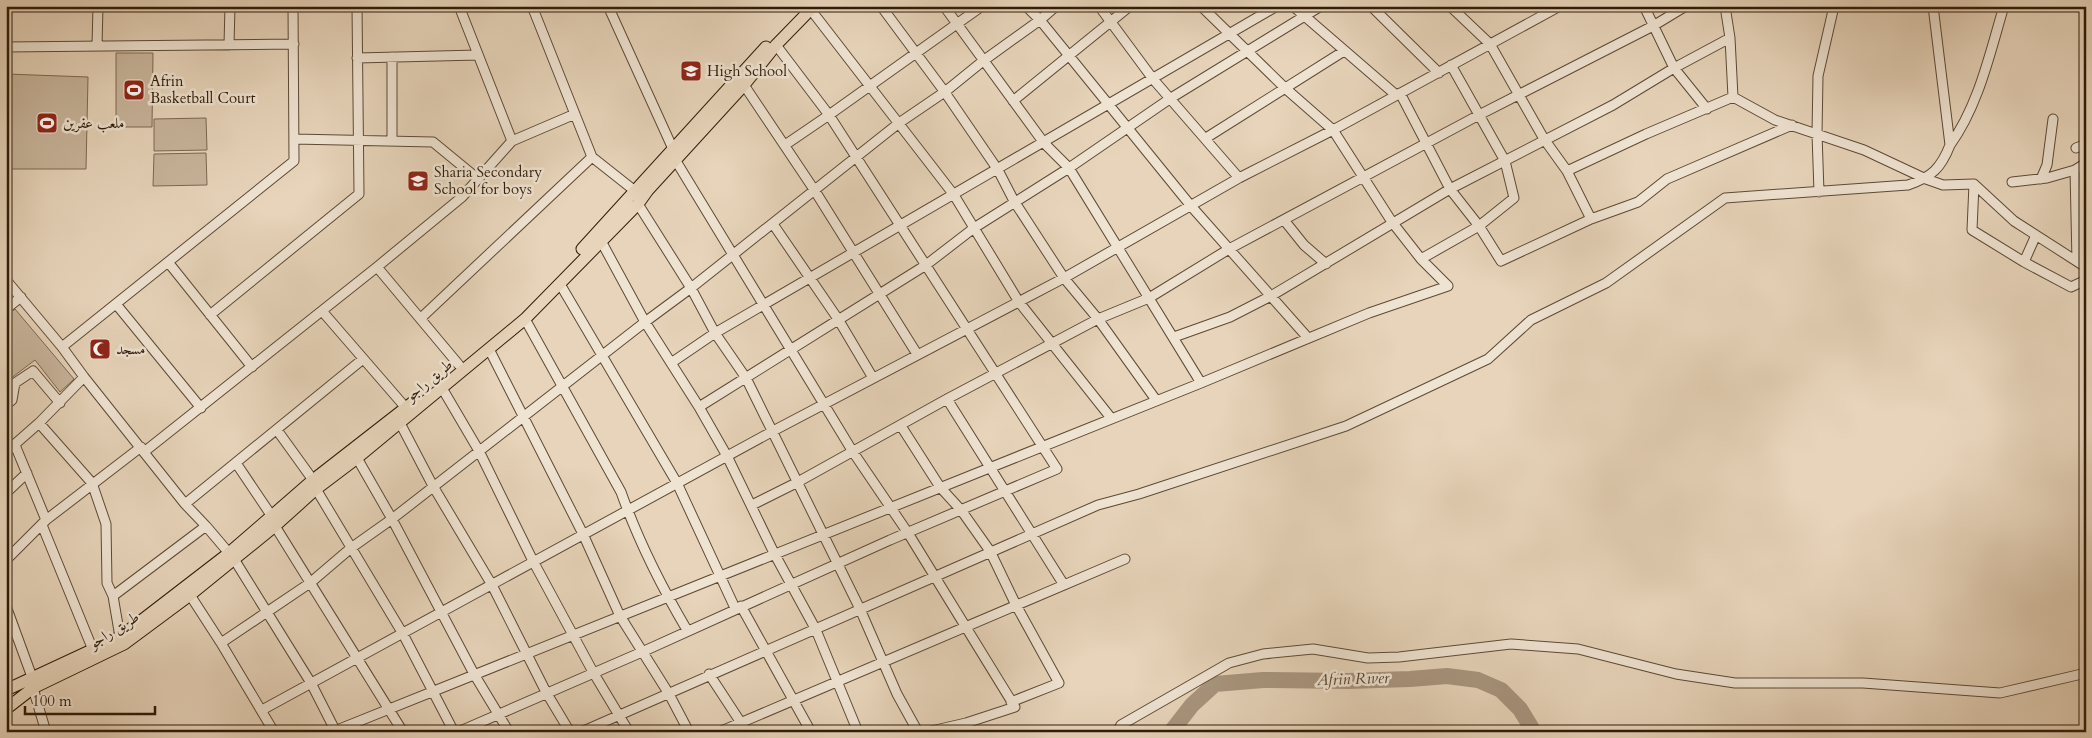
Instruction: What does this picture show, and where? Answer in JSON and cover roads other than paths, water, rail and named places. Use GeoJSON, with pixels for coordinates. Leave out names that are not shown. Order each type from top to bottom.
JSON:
{"type":"FeatureCollection","features":[{"type":"Feature","properties":{"kind":"main road","name":"طريق راجو"},"geometry":{"type":"LineString","coordinates":[[314,485],[357,458],[525,319],[638,204],[675,155],[809,7]]}},
{"type":"Feature","properties":{"kind":"main road","name":"طريق راجو"},"geometry":{"type":"LineString","coordinates":[[6,709],[32,682],[93,650],[122,640],[231,556],[528,307],[634,191],[675,155],[744,85],[809,7]]}},
{"type":"Feature","properties":{"kind":"main road","name":"طريق راجو"},"geometry":{"type":"LineString","coordinates":[[6,690],[32,682],[122,640],[190,595],[231,556]]}},
{"type":"Feature","properties":{"kind":"street"},"geometry":{"type":"LineString","coordinates":[[97,46],[98,6]]}},
{"type":"Feature","properties":{"kind":"street"},"geometry":{"type":"LineString","coordinates":[[229,45],[230,6]]}},
{"type":"Feature","properties":{"kind":"street"},"geometry":{"type":"LineString","coordinates":[[62,347],[294,161],[293,6]]}},
{"type":"Feature","properties":{"kind":"street"},"geometry":{"type":"LineString","coordinates":[[210,315],[359,194],[357,6]]}},
{"type":"Feature","properties":{"kind":"street"},"geometry":{"type":"LineString","coordinates":[[459,6],[512,141]]}},
{"type":"Feature","properties":{"kind":"street"},"geometry":{"type":"LineString","coordinates":[[532,6],[592,157],[634,191]]}},
{"type":"Feature","properties":{"kind":"street"},"geometry":{"type":"LineString","coordinates":[[608,6],[675,155],[738,265],[765,305],[853,452],[908,533],[933,577],[1014,707],[966,723],[927,732]]}},
{"type":"Feature","properties":{"kind":"street"},"geometry":{"type":"LineString","coordinates":[[881,6],[944,91],[998,170],[1014,201],[1064,278],[1098,319],[1156,400]]}},
{"type":"Feature","properties":{"kind":"street"},"geometry":{"type":"LineString","coordinates":[[944,6],[1044,143],[1069,168],[1201,383]]}},
{"type":"Feature","properties":{"kind":"street"},"geometry":{"type":"LineString","coordinates":[[784,145],[830,116],[870,85],[982,6]]}},
{"type":"Feature","properties":{"kind":"street"},"geometry":{"type":"LineString","coordinates":[[1026,6],[1040,20],[1068,57],[1191,206],[1308,338]]}},
{"type":"Feature","properties":{"kind":"street"},"geometry":{"type":"LineString","coordinates":[[221,643],[310,583],[351,548],[392,519],[432,486],[691,288],[899,123],[1040,20],[1056,6]]}},
{"type":"Feature","properties":{"kind":"street"},"geometry":{"type":"LineString","coordinates":[[1099,6],[1153,79],[1239,178]]}},
{"type":"Feature","properties":{"kind":"street"},"geometry":{"type":"LineString","coordinates":[[1013,101],[1130,6]]}},
{"type":"Feature","properties":{"kind":"street"},"geometry":{"type":"LineString","coordinates":[[6,280],[62,347],[186,504],[231,556],[311,683],[335,731],[774,553],[824,535],[1042,445],[1201,383],[1369,313],[1448,286],[1421,259],[1392,222],[1333,130],[1285,88],[1201,6]]}},
{"type":"Feature","properties":{"kind":"street"},"geometry":{"type":"LineString","coordinates":[[671,363],[715,333],[1109,106],[1277,6]]}},
{"type":"Feature","properties":{"kind":"street"},"geometry":{"type":"LineString","coordinates":[[1293,6],[1398,94],[1450,189],[1479,226],[1501,261],[1590,219],[1638,202],[1667,179],[1792,125]]}},
{"type":"Feature","properties":{"kind":"street"},"geometry":{"type":"LineString","coordinates":[[699,407],[791,350],[838,318],[881,295],[1014,201],[1069,168],[1171,98],[1321,6]]}},
{"type":"Feature","properties":{"kind":"street"},"geometry":{"type":"LineString","coordinates":[[1371,6],[1439,73]]}},
{"type":"Feature","properties":{"kind":"street"},"geometry":{"type":"LineString","coordinates":[[262,710],[773,431],[917,354],[1020,302],[1239,178],[1333,130],[1560,6]]}},
{"type":"Feature","properties":{"kind":"street"},"geometry":{"type":"LineString","coordinates":[[1644,6],[1674,68],[1707,108]]}},
{"type":"Feature","properties":{"kind":"street"},"geometry":{"type":"LineString","coordinates":[[752,505],[1098,319],[1148,298],[1229,249],[1479,115],[1653,26],[1686,6]]}},
{"type":"Feature","properties":{"kind":"street"},"geometry":{"type":"LineString","coordinates":[[1725,6],[1730,38],[1733,97]]}},
{"type":"Feature","properties":{"kind":"street"},"geometry":{"type":"LineString","coordinates":[[1819,192],[1818,76],[1834,6]]}},
{"type":"Feature","properties":{"kind":"street"},"geometry":{"type":"LineString","coordinates":[[1933,6],[1950,145]]}},
{"type":"Feature","properties":{"kind":"street"},"geometry":{"type":"LineString","coordinates":[[581,732],[669,694],[709,674],[766,652],[990,551],[1098,505],[1139,494],[1346,426],[1488,359],[1531,320],[1606,283],[1725,198],[1908,185],[1926,179],[1944,161],[1950,145],[1968,113],[1983,74],[2004,6]]}},
{"type":"Feature","properties":{"kind":"street"},"geometry":{"type":"LineString","coordinates":[[809,7],[954,196],[1020,302],[1111,418]]}},
{"type":"Feature","properties":{"kind":"street"},"geometry":{"type":"LineString","coordinates":[[1454,7],[1490,44],[1544,139],[1567,171],[1590,219]]}},
{"type":"Feature","properties":{"kind":"street"},"geometry":{"type":"LineString","coordinates":[[1174,337],[1230,316],[1271,296],[1450,189],[1613,105],[1674,68],[1730,38]]}},
{"type":"Feature","properties":{"kind":"street"},"geometry":{"type":"LineString","coordinates":[[6,47],[294,44]]}},
{"type":"Feature","properties":{"kind":"street"},"geometry":{"type":"LineString","coordinates":[[458,732],[497,713],[642,652],[738,607],[1057,469],[830,116],[776,45]]}},
{"type":"Feature","properties":{"kind":"street"},"geometry":{"type":"LineString","coordinates":[[1206,138],[1344,50]]}},
{"type":"Feature","properties":{"kind":"street"},"geometry":{"type":"LineString","coordinates":[[357,58],[478,55]]}},
{"type":"Feature","properties":{"kind":"street"},"geometry":{"type":"LineString","coordinates":[[392,57],[392,141]]}},
{"type":"Feature","properties":{"kind":"street"},"geometry":{"type":"LineString","coordinates":[[1421,259],[1479,226],[1514,198],[1505,161],[1451,65]]}},
{"type":"Feature","properties":{"kind":"street"},"geometry":{"type":"LineString","coordinates":[[744,85],[815,190],[917,354]]}},
{"type":"Feature","properties":{"kind":"street"},"geometry":{"type":"LineString","coordinates":[[1567,171],[1646,134],[1733,97]]}},
{"type":"Feature","properties":{"kind":"street"},"geometry":{"type":"LineString","coordinates":[[1733,97],[1775,120],[1864,150],[1926,179],[1943,185],[1974,184],[2014,221],[2081,263]]}},
{"type":"Feature","properties":{"kind":"street"},"geometry":{"type":"LineString","coordinates":[[6,560],[44,522],[92,483],[201,408],[462,197],[512,141],[575,114]]}},
{"type":"Feature","properties":{"kind":"street"},"geometry":{"type":"LineString","coordinates":[[2041,178],[2047,165],[2053,119]]}},
{"type":"Feature","properties":{"kind":"street"},"geometry":{"type":"LineString","coordinates":[[294,139],[433,142],[478,179]]}},
{"type":"Feature","properties":{"kind":"street"},"geometry":{"type":"LineString","coordinates":[[2076,148],[2086,144]]}},
{"type":"Feature","properties":{"kind":"street"},"geometry":{"type":"LineString","coordinates":[[420,318],[592,157]]}},
{"type":"Feature","properties":{"kind":"street"},"geometry":{"type":"LineString","coordinates":[[2012,182],[2075,170],[2086,163]]}},
{"type":"Feature","properties":{"kind":"street"},"geometry":{"type":"LineString","coordinates":[[2075,170],[2081,263]]}},
{"type":"Feature","properties":{"kind":"street"},"geometry":{"type":"LineString","coordinates":[[1974,184],[1972,230],[2024,262],[2071,287],[2086,280]]}},
{"type":"Feature","properties":{"kind":"street"},"geometry":{"type":"LineString","coordinates":[[638,204],[691,288],[715,333],[746,378],[773,431],[796,483],[860,609],[896,694],[918,732]]}},
{"type":"Feature","properties":{"kind":"street"},"geometry":{"type":"LineString","coordinates":[[1284,220],[1304,245],[1326,264]]}},
{"type":"Feature","properties":{"kind":"street"},"geometry":{"type":"LineString","coordinates":[[773,224],[838,318],[873,378]]}},
{"type":"Feature","properties":{"kind":"street"},"geometry":{"type":"LineString","coordinates":[[2024,262],[2036,235]]}},
{"type":"Feature","properties":{"kind":"street"},"geometry":{"type":"LineString","coordinates":[[601,241],[645,322],[728,456],[774,553],[816,630],[858,732]]}},
{"type":"Feature","properties":{"kind":"street"},"geometry":{"type":"LineString","coordinates":[[168,262],[252,367]]}},
{"type":"Feature","properties":{"kind":"street"},"geometry":{"type":"LineString","coordinates":[[377,267],[459,365]]}},
{"type":"Feature","properties":{"kind":"street"},"geometry":{"type":"LineString","coordinates":[[560,284],[677,483],[719,576],[766,652],[810,732]]}},
{"type":"Feature","properties":{"kind":"street"},"geometry":{"type":"LineString","coordinates":[[6,309],[21,297]]}},
{"type":"Feature","properties":{"kind":"street"},"geometry":{"type":"LineString","coordinates":[[116,304],[201,408]]}},
{"type":"Feature","properties":{"kind":"street"},"geometry":{"type":"LineString","coordinates":[[322,311],[406,408]]}},
{"type":"Feature","properties":{"kind":"street"},"geometry":{"type":"LineString","coordinates":[[525,319],[621,492],[667,597],[687,630]]}},
{"type":"Feature","properties":{"kind":"street"},"geometry":{"type":"LineString","coordinates":[[489,349],[583,534],[620,616],[669,694],[689,732]]}},
{"type":"Feature","properties":{"kind":"street"},"geometry":{"type":"LineString","coordinates":[[186,504],[363,359]]}},
{"type":"Feature","properties":{"kind":"street"},"geometry":{"type":"LineString","coordinates":[[6,405],[12,400],[15,382],[33,371],[60,402]]}},
{"type":"Feature","properties":{"kind":"street"},"geometry":{"type":"LineString","coordinates":[[6,452],[39,424],[84,377]]}},
{"type":"Feature","properties":{"kind":"street"},"geometry":{"type":"LineString","coordinates":[[442,388],[479,451],[533,561],[593,672],[629,732]]}},
{"type":"Feature","properties":{"kind":"street"},"geometry":{"type":"LineString","coordinates":[[947,400],[1064,585]]}},
{"type":"Feature","properties":{"kind":"street"},"geometry":{"type":"LineString","coordinates":[[400,423],[432,486],[492,585],[546,692],[570,732]]}},
{"type":"Feature","properties":{"kind":"street"},"geometry":{"type":"LineString","coordinates":[[39,424],[92,483],[106,524],[107,582],[113,596],[122,640]]}},
{"type":"Feature","properties":{"kind":"street"},"geometry":{"type":"LineString","coordinates":[[902,426],[940,487],[962,510],[990,551],[1016,605],[1059,683],[1012,702]]}},
{"type":"Feature","properties":{"kind":"street"},"geometry":{"type":"LineString","coordinates":[[278,430],[314,485],[403,634],[454,732]]}},
{"type":"Feature","properties":{"kind":"street"},"geometry":{"type":"LineString","coordinates":[[15,445],[93,650]]}},
{"type":"Feature","properties":{"kind":"street"},"geometry":{"type":"LineString","coordinates":[[357,458],[392,519],[474,674],[509,732]]}},
{"type":"Feature","properties":{"kind":"street"},"geometry":{"type":"LineString","coordinates":[[236,463],[402,732]]}},
{"type":"Feature","properties":{"kind":"street"},"geometry":{"type":"LineString","coordinates":[[6,493],[27,473]]}},
{"type":"Feature","properties":{"kind":"street"},"geometry":{"type":"LineString","coordinates":[[113,596],[206,526]]}},
{"type":"Feature","properties":{"kind":"street"},"geometry":{"type":"LineString","coordinates":[[719,732],[1124,559]]}},
{"type":"Feature","properties":{"kind":"street"},"geometry":{"type":"LineString","coordinates":[[190,595],[274,732]]}},
{"type":"Feature","properties":{"kind":"street"},"geometry":{"type":"LineString","coordinates":[[6,606],[32,682],[46,732]]}},
{"type":"Feature","properties":{"kind":"street"},"geometry":{"type":"LineString","coordinates":[[1116,732],[1121,725],[1229,663],[1263,654],[1313,649],[1368,658],[1399,657],[1511,644],[1578,649],[1676,674],[1735,683],[1863,683],[1993,693],[2000,693],[2086,672]]}},
{"type":"Feature","properties":{"kind":"street"},"geometry":{"type":"LineString","coordinates":[[709,674],[747,732]]}},
{"type":"Feature","properties":{"kind":"waterway","name":"Afrin Rıver"},"geometry":{"type":"LineString","coordinates":[[1171,732],[1192,705],[1215,684],[1263,680],[1348,681],[1447,676],[1478,680],[1501,690],[1520,709],[1534,732]]}},
{"type":"Feature","properties":{"kind":"place","name":"High School"},"geometry":{"type":"Point","coordinates":[691,71]}},
{"type":"Feature","properties":{"kind":"place","name":"Afrin Basketball Court"},"geometry":{"type":"Point","coordinates":[134,90]}},
{"type":"Feature","properties":{"kind":"place","name":"ملعب عفرين"},"geometry":{"type":"Point","coordinates":[47,123]}},
{"type":"Feature","properties":{"kind":"place","name":"Sharia Secondary School for boys"},"geometry":{"type":"Point","coordinates":[418,181]}},
{"type":"Feature","properties":{"kind":"place","name":"مسجد"},"geometry":{"type":"Point","coordinates":[100,349]}}]}
